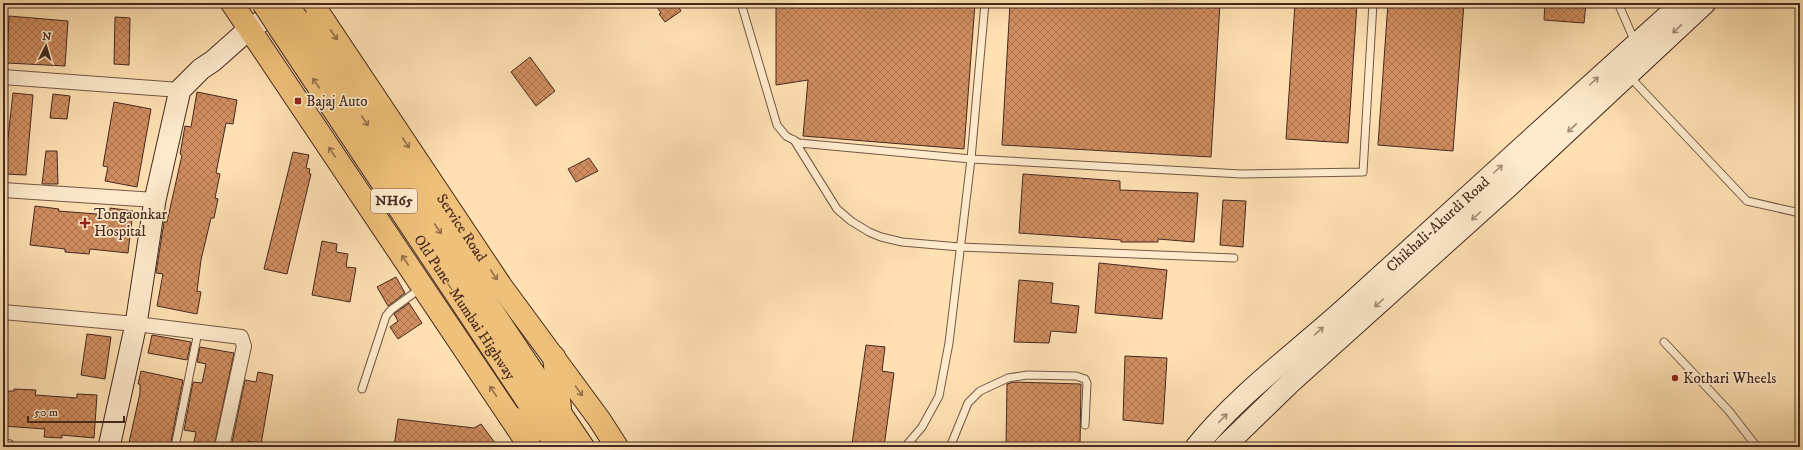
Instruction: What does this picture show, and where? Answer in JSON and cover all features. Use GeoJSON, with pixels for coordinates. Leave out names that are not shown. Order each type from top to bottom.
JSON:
{"type":"FeatureCollection","features":[{"type":"Feature","properties":{"kind":"main road"},"geometry":{"type":"LineString","coordinates":[[232,3],[530,447]]}},
{"type":"Feature","properties":{"kind":"main road","name":"Old Pune–Mumbai Highway"},"geometry":{"type":"LineString","coordinates":[[262,3],[289,14],[561,413]]}},
{"type":"Feature","properties":{"kind":"main road","name":"Service Road"},"geometry":{"type":"LineString","coordinates":[[312,3],[501,286],[617,447]]}},
{"type":"Feature","properties":{"kind":"main road","name":"Chikhali-Akurdi Road"},"geometry":{"type":"LineString","coordinates":[[1196,447],[1231,410],[1682,3]]}},
{"type":"Feature","properties":{"kind":"main road","name":"Chikhali-Akurdi Road"},"geometry":{"type":"LineString","coordinates":[[1231,445],[1290,383],[1509,186],[1705,3]]}},
{"type":"Feature","properties":{"kind":"main road"},"geometry":{"type":"LineString","coordinates":[[109,447],[136,324],[155,200],[180,90],[201,69],[213,61],[249,29],[289,14]]}},
{"type":"Feature","properties":{"kind":"main road","name":"Old Pune–Mumbai Highway"},"geometry":{"type":"LineString","coordinates":[[289,14],[553,439]]}},
{"type":"Feature","properties":{"kind":"main road"},"geometry":{"type":"LineString","coordinates":[[554,358],[561,413]]}},
{"type":"Feature","properties":{"kind":"main road","name":"NH65"},"geometry":{"type":"LineString","coordinates":[[561,413],[583,447]]}},
{"type":"Feature","properties":{"kind":"main road"},"geometry":{"type":"LineString","coordinates":[[510,417],[553,439]]}},
{"type":"Feature","properties":{"kind":"street"},"geometry":{"type":"LineString","coordinates":[[3,77],[180,90]]}},
{"type":"Feature","properties":{"kind":"street"},"geometry":{"type":"LineString","coordinates":[[3,190],[155,200]]}},
{"type":"Feature","properties":{"kind":"street"},"geometry":{"type":"LineString","coordinates":[[3,312],[136,324],[240,337],[244,346],[222,447]]}},
{"type":"Feature","properties":{"kind":"street"},"geometry":{"type":"LineString","coordinates":[[3,447],[8,447]]}},
{"type":"Feature","properties":{"kind":"lane"},"geometry":{"type":"LineString","coordinates":[[741,3],[777,125],[786,136],[799,142],[971,159],[1241,174],[1363,172],[1373,3]]}},
{"type":"Feature","properties":{"kind":"lane"},"geometry":{"type":"LineString","coordinates":[[905,447],[922,427],[939,396],[949,343],[971,159],[985,3]]}},
{"type":"Feature","properties":{"kind":"lane"},"geometry":{"type":"LineString","coordinates":[[1618,3],[1636,44]]}},
{"type":"Feature","properties":{"kind":"lane"},"geometry":{"type":"LineString","coordinates":[[1628,75],[1747,201],[1800,213]]}},
{"type":"Feature","properties":{"kind":"lane"},"geometry":{"type":"LineString","coordinates":[[793,139],[837,209],[851,221],[869,232],[902,242],[960,246],[1234,258]]}},
{"type":"Feature","properties":{"kind":"lane"},"geometry":{"type":"LineString","coordinates":[[362,389],[386,316],[391,310],[423,287]]}},
{"type":"Feature","properties":{"kind":"lane"},"geometry":{"type":"LineString","coordinates":[[175,447],[198,332]]}},
{"type":"Feature","properties":{"kind":"lane"},"geometry":{"type":"LineString","coordinates":[[1664,342],[1729,410],[1757,447]]}},
{"type":"Feature","properties":{"kind":"lane"},"geometry":{"type":"LineString","coordinates":[[950,447],[972,398],[980,391],[1015,376],[1076,376],[1085,379],[1087,383],[1085,425]]}},
{"type":"Feature","properties":{"kind":"building"},"geometry":{"type":"Polygon","coordinates":[[[654,3],[676,3],[681,11],[665,22],[654,3]]]}},
{"type":"Feature","properties":{"kind":"building"},"geometry":{"type":"Polygon","coordinates":[[[776,3],[975,3],[964,149],[803,136],[808,80],[776,85],[776,3]]]}},
{"type":"Feature","properties":{"kind":"building"},"geometry":{"type":"Polygon","coordinates":[[[1010,3],[1220,3],[1211,157],[1002,145],[1010,3]]]}},
{"type":"Feature","properties":{"kind":"building"},"geometry":{"type":"Polygon","coordinates":[[[1295,3],[1357,3],[1348,143],[1286,139],[1295,3]]]}},
{"type":"Feature","properties":{"kind":"building"},"geometry":{"type":"Polygon","coordinates":[[[1388,3],[1464,3],[1453,151],[1378,145],[1388,3]]]}},
{"type":"Feature","properties":{"kind":"building"},"geometry":{"type":"Polygon","coordinates":[[[1545,3],[1586,3],[1584,23],[1544,20],[1545,3]]]}},
{"type":"Feature","properties":{"kind":"building"},"geometry":{"type":"Polygon","coordinates":[[[9,16],[68,21],[65,66],[7,63],[9,16]]]}},
{"type":"Feature","properties":{"kind":"building"},"geometry":{"type":"Polygon","coordinates":[[[115,17],[130,18],[129,65],[114,64],[115,17]]]}},
{"type":"Feature","properties":{"kind":"building"},"geometry":{"type":"Polygon","coordinates":[[[530,57],[555,91],[536,106],[511,72],[530,57]]]}},
{"type":"Feature","properties":{"kind":"building"},"geometry":{"type":"Polygon","coordinates":[[[197,92],[237,100],[233,124],[226,123],[216,173],[220,174],[215,198],[218,199],[214,218],[211,218],[201,260],[197,291],[201,292],[197,314],[157,306],[163,274],[156,273],[164,222],[167,222],[182,155],[180,154],[185,126],[191,127],[197,92]]]}},
{"type":"Feature","properties":{"kind":"building"},"geometry":{"type":"Polygon","coordinates":[[[13,93],[33,95],[26,175],[4,174],[13,93]]]}},
{"type":"Feature","properties":{"kind":"building"},"geometry":{"type":"Polygon","coordinates":[[[53,94],[70,96],[67,119],[50,118],[53,94]]]}},
{"type":"Feature","properties":{"kind":"building"},"geometry":{"type":"Polygon","coordinates":[[[114,102],[151,109],[137,187],[105,181],[108,167],[103,166],[114,102]]]}},
{"type":"Feature","properties":{"kind":"building"},"geometry":{"type":"Polygon","coordinates":[[[46,151],[57,151],[58,184],[42,184],[46,151]]]}},
{"type":"Feature","properties":{"kind":"building"},"geometry":{"type":"Polygon","coordinates":[[[293,152],[309,155],[306,168],[310,169],[309,174],[311,174],[287,274],[264,269],[293,152]]]}},
{"type":"Feature","properties":{"kind":"building"},"geometry":{"type":"Polygon","coordinates":[[[589,158],[598,171],[576,182],[568,169],[589,158]]]}},
{"type":"Feature","properties":{"kind":"building"},"geometry":{"type":"Polygon","coordinates":[[[1023,174],[1120,181],[1120,190],[1198,193],[1194,242],[1158,239],[1158,242],[1121,242],[1121,240],[1019,233],[1023,174]]]}},
{"type":"Feature","properties":{"kind":"building"},"geometry":{"type":"Polygon","coordinates":[[[1223,200],[1246,201],[1243,247],[1220,245],[1223,200]]]}},
{"type":"Feature","properties":{"kind":"building"},"geometry":{"type":"Polygon","coordinates":[[[35,206],[59,209],[58,211],[110,215],[110,208],[133,211],[128,253],[90,249],[89,254],[65,252],[65,249],[30,245],[35,206]]]}},
{"type":"Feature","properties":{"kind":"building"},"geometry":{"type":"Polygon","coordinates":[[[322,241],[337,244],[336,252],[348,254],[346,267],[356,268],[350,302],[312,295],[322,241]]]}},
{"type":"Feature","properties":{"kind":"building"},"geometry":{"type":"Polygon","coordinates":[[[1099,263],[1167,270],[1162,319],[1095,313],[1099,263]]]}},
{"type":"Feature","properties":{"kind":"building"},"geometry":{"type":"Polygon","coordinates":[[[396,277],[405,293],[388,306],[377,287],[396,277]]]}},
{"type":"Feature","properties":{"kind":"building"},"geometry":{"type":"Polygon","coordinates":[[[1019,280],[1053,283],[1051,303],[1079,306],[1076,333],[1051,331],[1049,343],[1014,342],[1019,280]]]}},
{"type":"Feature","properties":{"kind":"building"},"geometry":{"type":"Polygon","coordinates":[[[409,303],[422,323],[398,339],[390,327],[398,321],[394,314],[409,303]]]}},
{"type":"Feature","properties":{"kind":"building"},"geometry":{"type":"Polygon","coordinates":[[[87,334],[111,337],[105,379],[81,375],[87,334]]]}},
{"type":"Feature","properties":{"kind":"building"},"geometry":{"type":"Polygon","coordinates":[[[152,335],[191,342],[187,360],[148,353],[152,335]]]}},
{"type":"Feature","properties":{"kind":"building"},"geometry":{"type":"Polygon","coordinates":[[[866,345],[885,347],[882,371],[894,373],[884,447],[852,444],[866,345]]]}},
{"type":"Feature","properties":{"kind":"building"},"geometry":{"type":"Polygon","coordinates":[[[200,347],[234,353],[214,447],[193,447],[196,432],[184,430],[193,382],[202,383],[206,364],[197,362],[200,347]]]}},
{"type":"Feature","properties":{"kind":"building"},"geometry":{"type":"Polygon","coordinates":[[[1125,356],[1167,358],[1163,424],[1123,420],[1125,356]]]}},
{"type":"Feature","properties":{"kind":"building"},"geometry":{"type":"Polygon","coordinates":[[[141,371],[183,380],[170,447],[128,447],[140,393],[140,384],[138,384],[141,371]]]}},
{"type":"Feature","properties":{"kind":"building"},"geometry":{"type":"Polygon","coordinates":[[[258,372],[273,375],[261,444],[248,441],[247,447],[231,447],[245,380],[256,382],[258,372]]]}},
{"type":"Feature","properties":{"kind":"building"},"geometry":{"type":"Polygon","coordinates":[[[1014,382],[1081,384],[1080,447],[1006,447],[1007,384],[1014,382]]]}},
{"type":"Feature","properties":{"kind":"building"},"geometry":{"type":"Polygon","coordinates":[[[14,389],[36,390],[35,395],[77,398],[77,394],[97,395],[94,438],[62,435],[62,438],[44,437],[45,429],[3,426],[3,391],[14,391],[14,389]]]}},
{"type":"Feature","properties":{"kind":"building"},"geometry":{"type":"Polygon","coordinates":[[[398,419],[474,428],[481,424],[498,447],[394,447],[398,419]]]}},
{"type":"Feature","properties":{"kind":"place","name":"Bajaj Auto"},"geometry":{"type":"Point","coordinates":[298,101]}},
{"type":"Feature","properties":{"kind":"place","name":"Tongaonkar Hospital"},"geometry":{"type":"Point","coordinates":[85,223]}},
{"type":"Feature","properties":{"kind":"place","name":"Kothari Wheels"},"geometry":{"type":"Point","coordinates":[1675,378]}}]}
